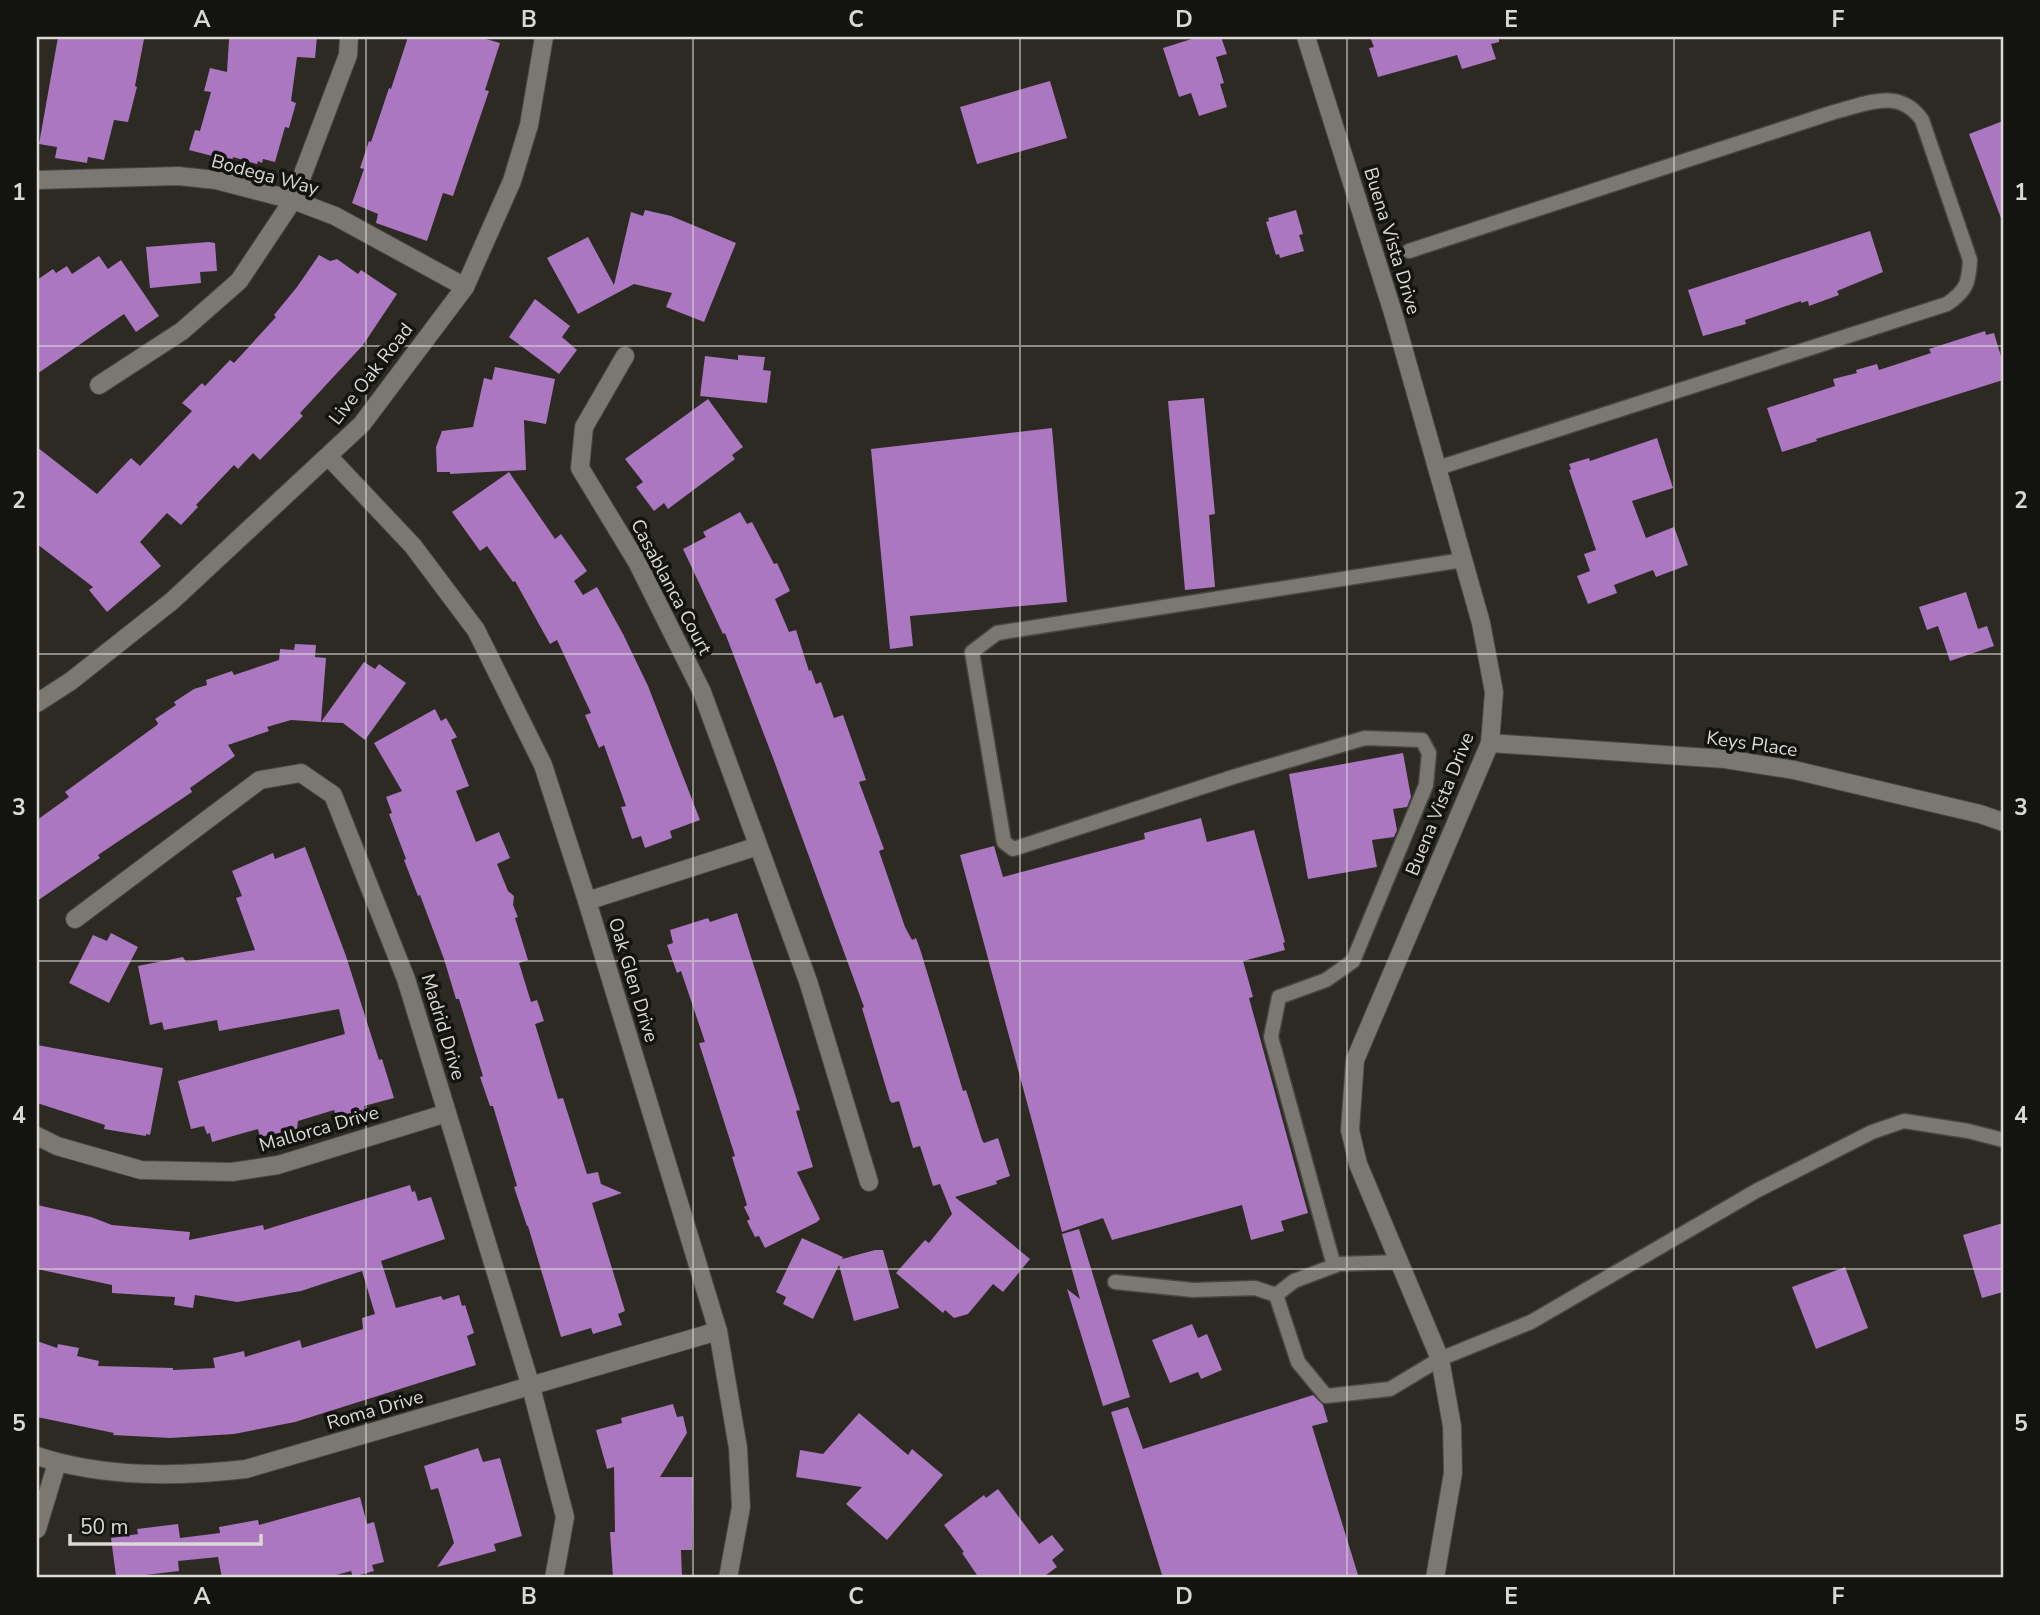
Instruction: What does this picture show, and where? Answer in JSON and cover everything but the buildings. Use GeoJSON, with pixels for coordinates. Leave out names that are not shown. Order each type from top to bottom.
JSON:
{"type":"FeatureCollection","features":[{"type":"Feature","properties":{"kind":"street"},"geometry":{"type":"LineString","coordinates":[[99,385],[182,331],[239,282],[293,201],[348,55],[349,37]]}},
{"type":"Feature","properties":{"kind":"street","name":"Live Oak Road"},"geometry":{"type":"LineString","coordinates":[[37,703],[71,681],[172,601],[362,425],[465,287],[512,181],[529,125],[544,37]]}},
{"type":"Feature","properties":{"kind":"street","name":"Buena Vista Drive"},"geometry":{"type":"LineString","coordinates":[[1306,37],[1372,245],[1438,468],[1488,652],[1494,692],[1490,743],[1355,1060],[1350,1129],[1358,1164],[1440,1359],[1452,1426],[1453,1474],[1435,1578]]}},
{"type":"Feature","properties":{"kind":"street","name":"Bodega Way"},"geometry":{"type":"LineString","coordinates":[[37,180],[178,176],[216,180],[293,201],[335,216],[465,287]]}},
{"type":"Feature","properties":{"kind":"street","name":"Casablanca Court"},"geometry":{"type":"LineString","coordinates":[[625,356],[584,427],[580,468],[637,562],[702,692],[808,981],[869,1182]]}},
{"type":"Feature","properties":{"kind":"street","name":"Oak Glen Drive"},"geometry":{"type":"LineString","coordinates":[[329,457],[413,546],[476,630],[543,765],[719,1331],[738,1448],[741,1507],[730,1578]]}},
{"type":"Feature","properties":{"kind":"street","name":"Keys Place"},"geometry":{"type":"LineString","coordinates":[[1490,743],[1725,760],[1760,765],[1864,786],[2003,822]]}},
{"type":"Feature","properties":{"kind":"street","name":"Madrid Drive"},"geometry":{"type":"LineString","coordinates":[[75,919],[260,780],[301,773],[333,795],[406,979],[531,1387],[565,1517],[554,1578]]}},
{"type":"Feature","properties":{"kind":"street"},"geometry":{"type":"LineString","coordinates":[[587,901],[758,846]]}},
{"type":"Feature","properties":{"kind":"street","name":"Mallorca Drive"},"geometry":{"type":"LineString","coordinates":[[37,1136],[57,1146],[141,1170],[232,1172],[278,1165],[447,1113]]}},
{"type":"Feature","properties":{"kind":"street","name":"Roma Drive"},"geometry":{"type":"LineString","coordinates":[[37,1456],[96,1471],[194,1475],[246,1468],[719,1331]]}},
{"type":"Feature","properties":{"kind":"street"},"geometry":{"type":"LineString","coordinates":[[37,1529],[57,1463]]}},
{"type":"Feature","properties":{"kind":"lane"},"geometry":{"type":"LineString","coordinates":[[1409,251],[1834,112],[1877,101],[1893,100],[1914,108],[1922,120],[1970,260],[1969,278],[1961,294],[1947,304],[1438,468]]}},
{"type":"Feature","properties":{"kind":"lane"},"geometry":{"type":"LineString","coordinates":[[1334,1266],[1271,1037],[1279,997],[1326,980],[1353,961],[1426,785],[1429,752],[1422,740],[1365,738],[1236,776],[1013,849],[1004,842],[972,652],[997,632],[1463,560]]}},
{"type":"Feature","properties":{"kind":"lane"},"geometry":{"type":"LineString","coordinates":[[1276,1295],[1298,1362],[1326,1396],[1390,1389],[1440,1359],[1531,1322],[1756,1191],[1872,1132],[1904,1121],[1968,1131],[2003,1140]]}},
{"type":"Feature","properties":{"kind":"lane"},"geometry":{"type":"LineString","coordinates":[[1276,1295],[1294,1281],[1334,1266],[1399,1262]]}},
{"type":"Feature","properties":{"kind":"lane"},"geometry":{"type":"LineString","coordinates":[[1115,1282],[1193,1290],[1255,1288],[1276,1295]]}}]}
